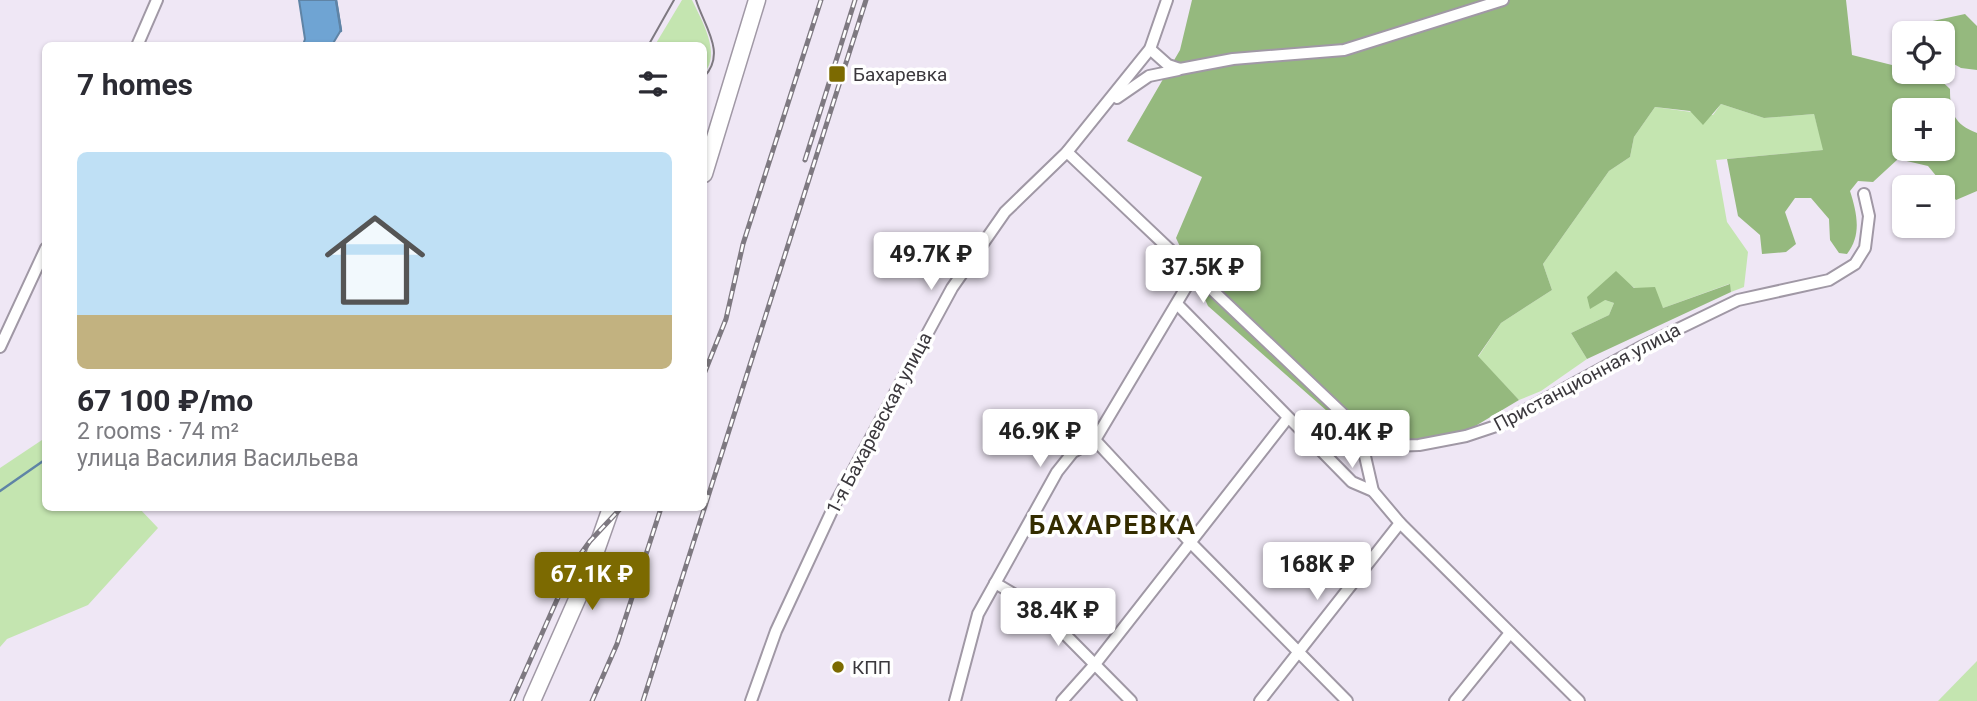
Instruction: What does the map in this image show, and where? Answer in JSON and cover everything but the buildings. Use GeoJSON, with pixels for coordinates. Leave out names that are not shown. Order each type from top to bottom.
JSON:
{"type":"FeatureCollection","features":[{"type":"Feature","properties":{"kind":"main road"},"geometry":{"type":"LineString","coordinates":[[707,164],[757,0]]}},
{"type":"Feature","properties":{"kind":"main road"},"geometry":{"type":"LineString","coordinates":[[532,701],[586,579],[610,511]]}},
{"type":"Feature","properties":{"kind":"street"},"geometry":{"type":"LineString","coordinates":[[139,42],[157,0]]}},
{"type":"Feature","properties":{"kind":"street","name":"1-я Бахаревская улица"},"geometry":{"type":"LineString","coordinates":[[751,701],[776,631],[836,502],[937,314],[1005,212],[1067,152],[1150,49],[1167,0]]}},
{"type":"Feature","properties":{"kind":"street"},"geometry":{"type":"LineString","coordinates":[[1108,103],[1149,76],[1233,59],[1344,50],[1503,0]]}},
{"type":"Feature","properties":{"kind":"street"},"geometry":{"type":"LineString","coordinates":[[1150,49],[1168,65],[1180,69]]}},
{"type":"Feature","properties":{"kind":"street"},"geometry":{"type":"LineString","coordinates":[[1067,152],[1343,414],[1362,443],[1373,491]]}},
{"type":"Feature","properties":{"kind":"street","name":"Пристанционная улица"},"geometry":{"type":"LineString","coordinates":[[1362,443],[1367,436],[1390,446],[1419,445],[1466,436],[1496,426],[1643,346],[1738,300],[1829,280],[1855,264],[1865,248],[1869,216],[1864,194]]}},
{"type":"Feature","properties":{"kind":"street"},"geometry":{"type":"LineString","coordinates":[[0,347],[42,257]]}},
{"type":"Feature","properties":{"kind":"street"},"geometry":{"type":"LineString","coordinates":[[955,701],[974,623],[995,583],[1061,466],[1080,446],[1095,440],[1194,274]]}},
{"type":"Feature","properties":{"kind":"street"},"geometry":{"type":"LineString","coordinates":[[1177,304],[1287,419],[1352,482],[1373,491],[1400,523],[1579,701]]}},
{"type":"Feature","properties":{"kind":"street"},"geometry":{"type":"LineString","coordinates":[[1062,701],[1096,663],[1287,419]]}},
{"type":"Feature","properties":{"kind":"street"},"geometry":{"type":"LineString","coordinates":[[1095,440],[1189,541],[1348,701]]}},
{"type":"Feature","properties":{"kind":"street"},"geometry":{"type":"LineString","coordinates":[[1260,701],[1400,523]]}},
{"type":"Feature","properties":{"kind":"street"},"geometry":{"type":"LineString","coordinates":[[995,583],[1041,610],[1131,701]]}},
{"type":"Feature","properties":{"kind":"street"},"geometry":{"type":"LineString","coordinates":[[1455,701],[1510,633]]}},
{"type":"Feature","properties":{"kind":"green space"},"geometry":{"type":"Polygon","coordinates":[[[682,0],[692,0],[708,36],[711,56],[709,65],[707,68],[707,42],[657,42],[682,0]]]}},
{"type":"Feature","properties":{"kind":"green space"},"geometry":{"type":"Polygon","coordinates":[[[1192,0],[1846,0],[1852,55],[1892,65],[1892,84],[1945,84],[1950,89],[1951,98],[1892,98],[1892,161],[1896,161],[1873,182],[1858,181],[1850,191],[1856,216],[1856,232],[1847,254],[1839,253],[1830,240],[1829,219],[1811,198],[1795,198],[1785,212],[1796,244],[1786,252],[1762,254],[1760,235],[1738,216],[1727,159],[1823,150],[1814,114],[1764,118],[1721,104],[1703,125],[1690,111],[1655,107],[1634,137],[1630,157],[1609,171],[1543,264],[1552,290],[1501,323],[1478,356],[1519,400],[1467,431],[1378,456],[1208,306],[1176,238],[1202,177],[1127,141],[1180,50],[1192,0]]]}},
{"type":"Feature","properties":{"kind":"green space"},"geometry":{"type":"Polygon","coordinates":[[[1965,14],[1977,26],[1977,70],[1955,65],[1955,21],[1933,21],[1965,14]]]}},
{"type":"Feature","properties":{"kind":"green space"},"geometry":{"type":"Polygon","coordinates":[[[1721,104],[1764,118],[1814,114],[1824,150],[1716,160],[1727,222],[1748,252],[1744,287],[1731,292],[1729,284],[1663,308],[1629,284],[1605,300],[1614,303],[1609,315],[1571,333],[1587,359],[1541,391],[1519,400],[1478,357],[1501,323],[1552,290],[1543,264],[1609,171],[1630,157],[1634,137],[1655,107],[1713,115],[1721,104]]]}},
{"type":"Feature","properties":{"kind":"green space"},"geometry":{"type":"Polygon","coordinates":[[[1955,117],[1963,126],[1977,133],[1977,191],[1956,200],[1955,175],[1935,175],[1928,166],[1907,161],[1955,161],[1955,117]]]}},
{"type":"Feature","properties":{"kind":"green space"},"geometry":{"type":"Polygon","coordinates":[[[1616,271],[1634,288],[1655,287],[1663,308],[1730,284],[1731,292],[1587,359],[1571,333],[1609,315],[1614,303],[1605,300],[1590,309],[1587,297],[1616,271]]]}},
{"type":"Feature","properties":{"kind":"green space"},"geometry":{"type":"Polygon","coordinates":[[[42,440],[42,511],[142,511],[158,528],[88,605],[7,639],[0,647],[0,468],[42,440]]]}},
{"type":"Feature","properties":{"kind":"green space"},"geometry":{"type":"Polygon","coordinates":[[[1977,661],[1977,701],[1938,701],[1977,661]]]}},
{"type":"Feature","properties":{"kind":"water"},"geometry":{"type":"Polygon","coordinates":[[[299,0],[336,0],[341,30],[334,42],[304,42],[299,0]]]}},
{"type":"Feature","properties":{"kind":"waterway"},"geometry":{"type":"LineString","coordinates":[[336,0],[341,31]]}},
{"type":"Feature","properties":{"kind":"waterway"},"geometry":{"type":"LineString","coordinates":[[0,491],[42,462]]}},
{"type":"Feature","properties":{"kind":"tram line"},"geometry":{"type":"LineString","coordinates":[[650,42],[674,0]]}},
{"type":"Feature","properties":{"kind":"tram line"},"geometry":{"type":"LineString","coordinates":[[696,0],[714,49],[714,58],[707,73]]}},
{"type":"Feature","properties":{"kind":"railway"},"geometry":{"type":"LineString","coordinates":[[707,366],[726,319],[743,244],[821,0]]}},
{"type":"Feature","properties":{"kind":"railway"},"geometry":{"type":"LineString","coordinates":[[805,160],[855,0]]}},
{"type":"Feature","properties":{"kind":"railway"},"geometry":{"type":"LineString","coordinates":[[707,500],[866,0]]}},
{"type":"Feature","properties":{"kind":"railway"},"geometry":{"type":"LineString","coordinates":[[512,701],[572,566],[590,541],[618,511]]}},
{"type":"Feature","properties":{"kind":"railway"},"geometry":{"type":"LineString","coordinates":[[592,701],[617,644],[660,511]]}},
{"type":"Feature","properties":{"kind":"railway"},"geometry":{"type":"LineString","coordinates":[[643,701],[703,511]]}},
{"type":"Feature","properties":{"kind":"place","name":"Бахаревка"},"geometry":{"type":"Point","coordinates":[837,74]}},
{"type":"Feature","properties":{"kind":"place","name":"КПП"},"geometry":{"type":"Point","coordinates":[838,667]}},
{"type":"Feature","properties":{"kind":"district","name":"БАХАРЕВКА"},"geometry":{"type":"Point","coordinates":[1113,525]}}]}
